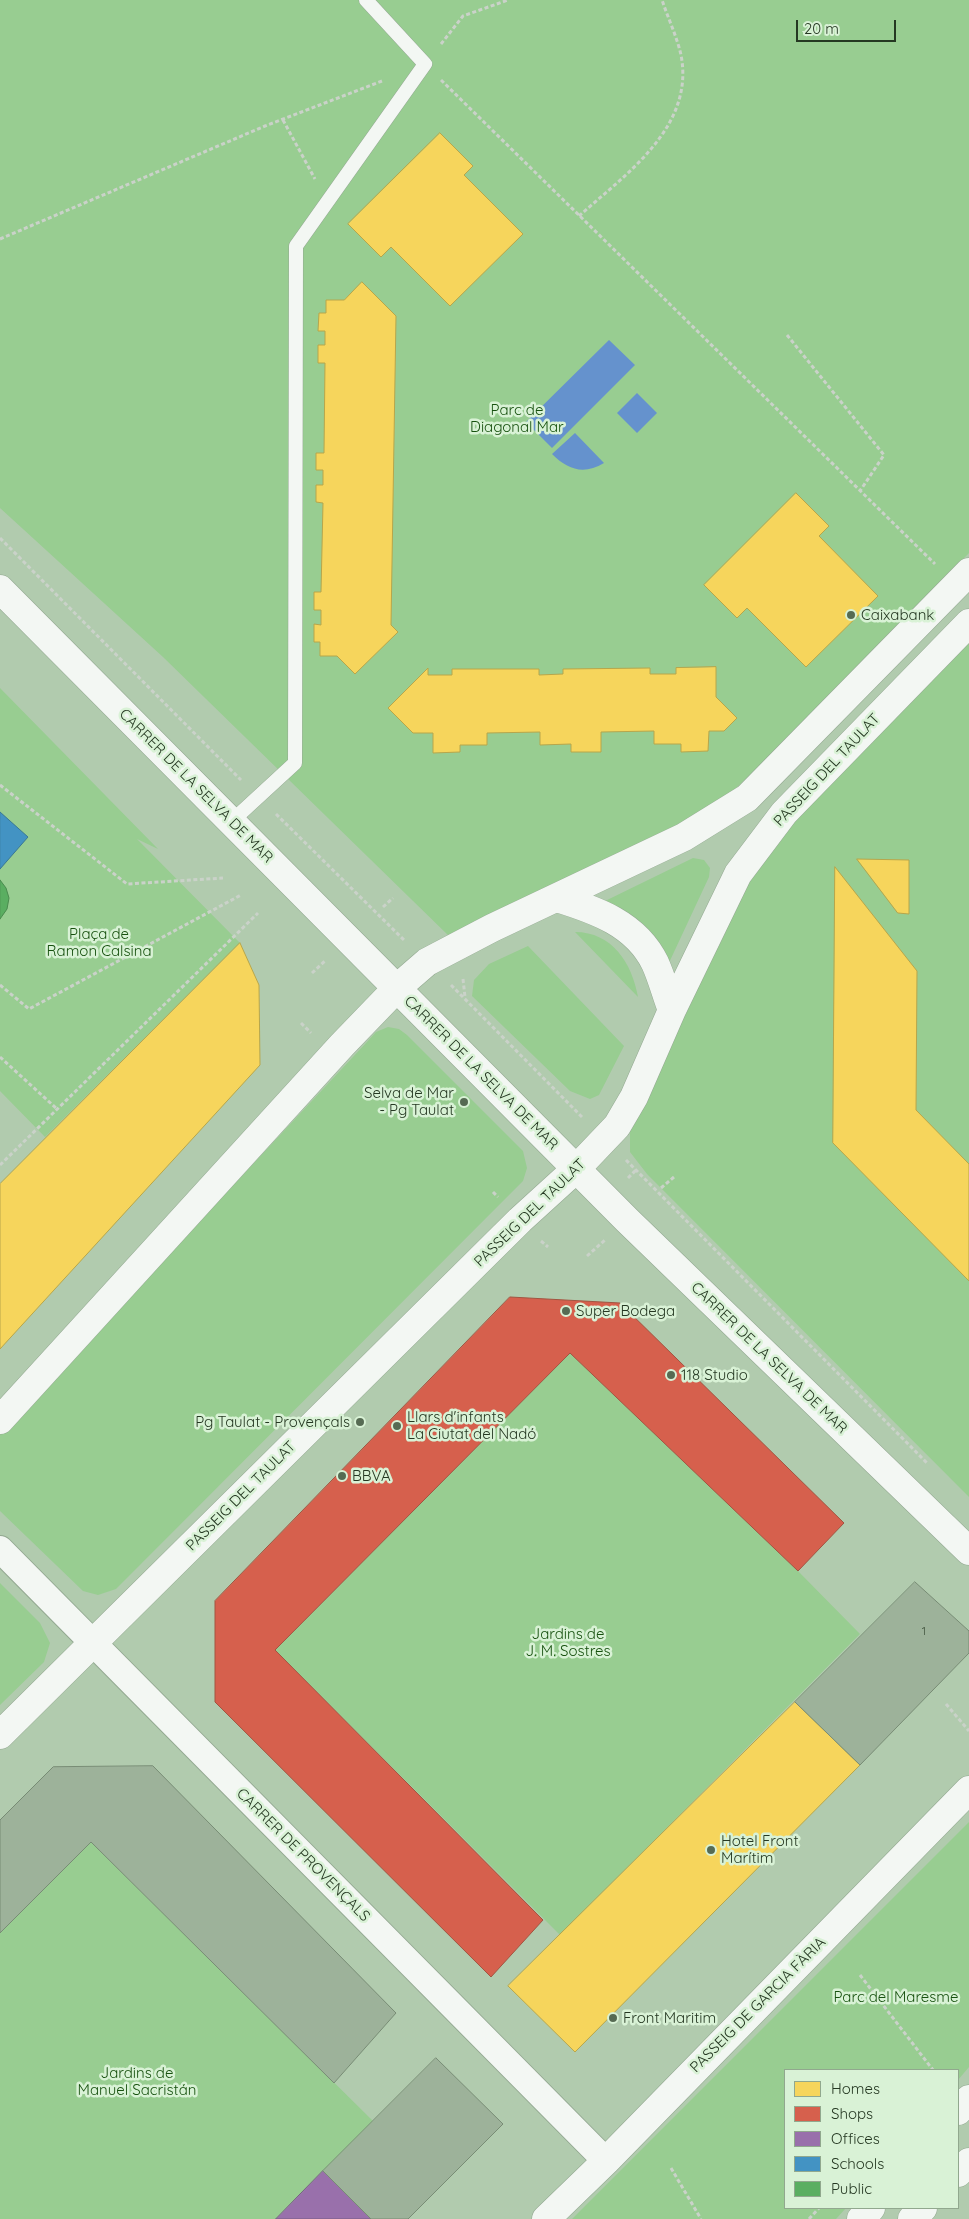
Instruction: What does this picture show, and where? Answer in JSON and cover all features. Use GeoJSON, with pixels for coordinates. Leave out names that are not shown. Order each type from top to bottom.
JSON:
{"type":"FeatureCollection","features":[{"type":"Feature","properties":{"kind":"main road"},"geometry":{"type":"LineString","coordinates":[[0,1420],[342,1045],[397,988],[427,962],[492,928],[684,837],[747,798],[969,572]]}},
{"type":"Feature","properties":{"kind":"main road","name":"CARRER DE LA SELVA DE MAR"},"geometry":{"type":"LineString","coordinates":[[0,589],[576,1169],[969,1551]]}},
{"type":"Feature","properties":{"kind":"main road","name":"PASSEIG DEL TAULAT"},"geometry":{"type":"LineString","coordinates":[[0,1735],[520,1220],[576,1169],[616,1126],[634,1097],[672,1010],[738,874],[784,813],[969,623]]}},
{"type":"Feature","properties":{"kind":"main road"},"geometry":{"type":"LineString","coordinates":[[557,898],[604,915],[630,931],[645,945],[655,962],[672,1010]]}},
{"type":"Feature","properties":{"kind":"main road","name":"PASSEIG DE GARCIA FÀRIA"},"geometry":{"type":"LineString","coordinates":[[546,2219],[606,2162],[969,1790]]}},
{"type":"Feature","properties":{"kind":"main road"},"geometry":{"type":"LineString","coordinates":[[959,2110],[969,2099]]}},
{"type":"Feature","properties":{"kind":"main road"},"geometry":{"type":"LineString","coordinates":[[959,2173],[969,2162]]}},
{"type":"Feature","properties":{"kind":"main road"},"geometry":{"type":"LineString","coordinates":[[861,2219],[870,2209]]}},
{"type":"Feature","properties":{"kind":"main road"},"geometry":{"type":"LineString","coordinates":[[912,2219],[922,2209]]}},
{"type":"Feature","properties":{"kind":"street","name":"CARRER DE PROVENÇALS"},"geometry":{"type":"LineString","coordinates":[[0,1549],[606,2162]]}},
{"type":"Feature","properties":{"kind":"lane"},"geometry":{"type":"LineString","coordinates":[[232,821],[295,763],[296,246],[326,200],[425,64],[366,0]]}},
{"type":"Feature","properties":{"kind":"path"},"geometry":{"type":"LineString","coordinates":[[0,239],[264,126],[425,64],[463,16],[508,0]]}},
{"type":"Feature","properties":{"kind":"path"},"geometry":{"type":"LineString","coordinates":[[579,216],[647,155],[668,127],[682,93],[681,55],[662,0]]}},
{"type":"Feature","properties":{"kind":"path"},"geometry":{"type":"LineString","coordinates":[[425,64],[938,568]]}},
{"type":"Feature","properties":{"kind":"path"},"geometry":{"type":"LineString","coordinates":[[283,120],[326,200]]}},
{"type":"Feature","properties":{"kind":"path"},"geometry":{"type":"LineString","coordinates":[[787,335],[884,455],[860,491]]}},
{"type":"Feature","properties":{"kind":"path"},"geometry":{"type":"LineString","coordinates":[[0,538],[259,798],[404,939]]}},
{"type":"Feature","properties":{"kind":"path"},"geometry":{"type":"LineString","coordinates":[[0,785],[127,884],[224,878]]}},
{"type":"Feature","properties":{"kind":"path"},"geometry":{"type":"LineString","coordinates":[[0,985],[29,1009],[241,895]]}},
{"type":"Feature","properties":{"kind":"path"},"geometry":{"type":"LineString","coordinates":[[383,907],[393,898]]}},
{"type":"Feature","properties":{"kind":"path"},"geometry":{"type":"LineString","coordinates":[[0,1164],[258,913]]}},
{"type":"Feature","properties":{"kind":"path"},"geometry":{"type":"LineString","coordinates":[[312,972],[332,954]]}},
{"type":"Feature","properties":{"kind":"path"},"geometry":{"type":"LineString","coordinates":[[448,982],[572,1108]]}},
{"type":"Feature","properties":{"kind":"path"},"geometry":{"type":"LineString","coordinates":[[0,1058],[57,1109]]}},
{"type":"Feature","properties":{"kind":"path"},"geometry":{"type":"LineString","coordinates":[[626,1160],[635,1172],[934,1470]]}},
{"type":"Feature","properties":{"kind":"path"},"geometry":{"type":"LineString","coordinates":[[661,1188],[674,1177]]}},
{"type":"Feature","properties":{"kind":"path"},"geometry":{"type":"LineString","coordinates":[[587,1256],[612,1235]]}},
{"type":"Feature","properties":{"kind":"path"},"geometry":{"type":"LineString","coordinates":[[946,1704],[969,1731]]}},
{"type":"Feature","properties":{"kind":"path"},"geometry":{"type":"LineString","coordinates":[[860,1975],[932,2069]]}},
{"type":"Feature","properties":{"kind":"path"},"geometry":{"type":"LineString","coordinates":[[671,2168],[701,2219]]}},
{"type":"Feature","properties":{"kind":"path"},"geometry":{"type":"LineString","coordinates":[[809,2219],[818,2209]]}},
{"type":"Feature","properties":{"kind":"green space","name":"Parc de Diagonal Mar"},"geometry":{"type":"Polygon","coordinates":[[[0,0],[969,0],[969,553],[796,730],[731,793],[691,826],[452,939],[163,657],[0,508],[0,0]]]}},
{"type":"Feature","properties":{"kind":"green space"},"geometry":{"type":"Polygon","coordinates":[[[969,638],[969,1497],[647,1174],[630,1152],[630,1129],[763,850],[969,638]]]}},
{"type":"Feature","properties":{"kind":"green space","name":"Plaça de Ramon Calsina"},"geometry":{"type":"Polygon","coordinates":[[[0,688],[158,849],[137,839],[240,943],[45,1137],[0,1091],[0,688]]]}},
{"type":"Feature","properties":{"kind":"green space"},"geometry":{"type":"Polygon","coordinates":[[[693,858],[704,860],[710,868],[709,877],[667,967],[603,902],[693,858]]]}},
{"type":"Feature","properties":{"kind":"green space"},"geometry":{"type":"Polygon","coordinates":[[[575,932],[588,933],[600,937],[618,952],[631,972],[638,997],[575,932]]]}},
{"type":"Feature","properties":{"kind":"green space"},"geometry":{"type":"Polygon","coordinates":[[[528,946],[624,1046],[599,1095],[590,1099],[570,1091],[472,996],[474,980],[489,964],[528,946]]]}},
{"type":"Feature","properties":{"kind":"green space"},"geometry":{"type":"Polygon","coordinates":[[[388,1027],[399,1029],[407,1035],[523,1151],[527,1168],[523,1181],[116,1589],[98,1595],[83,1591],[0,1511],[0,1435],[376,1032],[388,1027]]]}},
{"type":"Feature","properties":{"kind":"green space","name":"Jardins de J. M. Sostres"},"geometry":{"type":"Polygon","coordinates":[[[570,1353],[798,1571],[860,1634],[560,1935],[275,1650],[570,1353]]]}},
{"type":"Feature","properties":{"kind":"green space"},"geometry":{"type":"Polygon","coordinates":[[[0,1583],[40,1623],[50,1643],[44,1662],[0,1705],[0,1583]]]}},
{"type":"Feature","properties":{"kind":"green space","name":"Parc del Maresme"},"geometry":{"type":"Polygon","coordinates":[[[969,1822],[969,2067],[959,2079],[959,2069],[784,2069],[784,2209],[845,2209],[836,2219],[572,2219],[969,1822]]]}},
{"type":"Feature","properties":{"kind":"green space","name":"Jardins de Manuel Sacristán"},"geometry":{"type":"Polygon","coordinates":[[[91,1842],[373,2121],[276,2219],[0,2219],[0,1933],[91,1842]]]}},
{"type":"Feature","properties":{"kind":"water"},"geometry":{"type":"Polygon","coordinates":[[[609,340],[635,365],[552,448],[526,422],[609,340]]]}},
{"type":"Feature","properties":{"kind":"water"},"geometry":{"type":"Polygon","coordinates":[[[637,393],[657,413],[637,433],[617,413],[637,393]]]}},
{"type":"Feature","properties":{"kind":"water"},"geometry":{"type":"Polygon","coordinates":[[[575,433],[604,463],[590,469],[576,469],[564,464],[552,454],[575,433]]]}},
{"type":"Feature","properties":{"kind":"building: Homes"},"geometry":{"type":"Polygon","coordinates":[[[440,133],[473,166],[464,175],[523,234],[450,306],[391,247],[381,257],[348,224],[440,133]]]}},
{"type":"Feature","properties":{"kind":"building: Homes"},"geometry":{"type":"Polygon","coordinates":[[[362,282],[396,316],[391,625],[398,632],[355,674],[337,656],[320,656],[320,642],[314,642],[314,624],[321,625],[321,610],[314,610],[314,592],[321,592],[323,503],[316,502],[316,485],[323,485],[323,470],[316,470],[316,453],[324,453],[325,363],[318,363],[318,345],[325,345],[325,331],[318,331],[319,313],[326,313],[326,300],[344,300],[362,282]]]}},
{"type":"Feature","properties":{"kind":"building: Homes"},"geometry":{"type":"Polygon","coordinates":[[[796,493],[829,526],[819,536],[878,596],[806,667],[747,608],[737,618],[704,585],[796,493]]]}},
{"type":"Feature","properties":{"kind":"building: Homes"},"geometry":{"type":"Polygon","coordinates":[[[716,667],[716,697],[737,718],[724,731],[709,731],[708,751],[681,752],[681,744],[654,744],[654,731],[601,732],[601,752],[571,752],[571,744],[540,745],[540,732],[487,733],[487,745],[460,745],[460,752],[433,753],[433,733],[413,733],[388,708],[428,668],[428,675],[452,675],[452,669],[539,669],[539,675],[563,674],[563,669],[650,668],[650,674],[676,674],[676,668],[716,667]]]}},
{"type":"Feature","properties":{"kind":"building: Homes"},"geometry":{"type":"Polygon","coordinates":[[[857,859],[909,860],[909,914],[898,913],[857,859]]]}},
{"type":"Feature","properties":{"kind":"building: Homes"},"geometry":{"type":"Polygon","coordinates":[[[835,867],[917,971],[916,1110],[969,1164],[969,1281],[833,1143],[835,867]]]}},
{"type":"Feature","properties":{"kind":"building: Homes"},"geometry":{"type":"Polygon","coordinates":[[[240,943],[259,985],[260,1065],[0,1349],[0,1184],[240,943]]]}},
{"type":"Feature","properties":{"kind":"building: Homes","name":"Hotel Front Marítim"},"geometry":{"type":"Polygon","coordinates":[[[795,1702],[860,1765],[575,2052],[508,1986],[795,1702]]]}},
{"type":"Feature","properties":{"kind":"building: Shops"},"geometry":{"type":"Polygon","coordinates":[[[510,1297],[620,1303],[844,1523],[798,1571],[570,1353],[275,1650],[543,1920],[491,1977],[215,1702],[215,1601],[510,1297]]]}},
{"type":"Feature","properties":{"kind":"building: Offices"},"geometry":{"type":"Polygon","coordinates":[[[323,2171],[371,2219],[276,2219],[323,2171]]]}},
{"type":"Feature","properties":{"kind":"building: Schools"},"geometry":{"type":"Polygon","coordinates":[[[0,812],[28,837],[0,869],[0,812]]]}},
{"type":"Feature","properties":{"kind":"building: Public"},"geometry":{"type":"Polygon","coordinates":[[[0,880],[6,888],[9,898],[7,909],[0,919],[0,880]]]}},
{"type":"Feature","properties":{"kind":"building: Other"},"geometry":{"type":"Polygon","coordinates":[[[915,1582],[969,1631],[969,1653],[860,1765],[795,1702],[915,1582]]]}},
{"type":"Feature","properties":{"kind":"building: Other"},"geometry":{"type":"Polygon","coordinates":[[[153,1766],[396,2013],[334,2083],[91,1842],[0,1933],[0,1820],[53,1767],[153,1766]]]}},
{"type":"Feature","properties":{"kind":"building: Other"},"geometry":{"type":"Polygon","coordinates":[[[436,2058],[503,2124],[408,2219],[371,2219],[323,2171],[436,2058]]]}},
{"type":"Feature","properties":{"kind":"place","name":"Caixabank"},"geometry":{"type":"Point","coordinates":[851,615]}},
{"type":"Feature","properties":{"kind":"place","name":"Selva de Mar - Pg Taulat"},"geometry":{"type":"Point","coordinates":[464,1102]}},
{"type":"Feature","properties":{"kind":"place","name":"Super Bodega"},"geometry":{"type":"Point","coordinates":[566,1311]}},
{"type":"Feature","properties":{"kind":"place","name":"118 Studio"},"geometry":{"type":"Point","coordinates":[671,1375]}},
{"type":"Feature","properties":{"kind":"place","name":"Pg Taulat - Provençals"},"geometry":{"type":"Point","coordinates":[360,1422]}},
{"type":"Feature","properties":{"kind":"place","name":"Llars d'infants La Ciutat del Nadó"},"geometry":{"type":"Point","coordinates":[397,1426]}},
{"type":"Feature","properties":{"kind":"place","name":"BBVA"},"geometry":{"type":"Point","coordinates":[342,1476]}},
{"type":"Feature","properties":{"kind":"place","name":"Hotel Front Marítim"},"geometry":{"type":"Point","coordinates":[711,1850]}},
{"type":"Feature","properties":{"kind":"place","name":"Front Maritim"},"geometry":{"type":"Point","coordinates":[613,2018]}}]}
